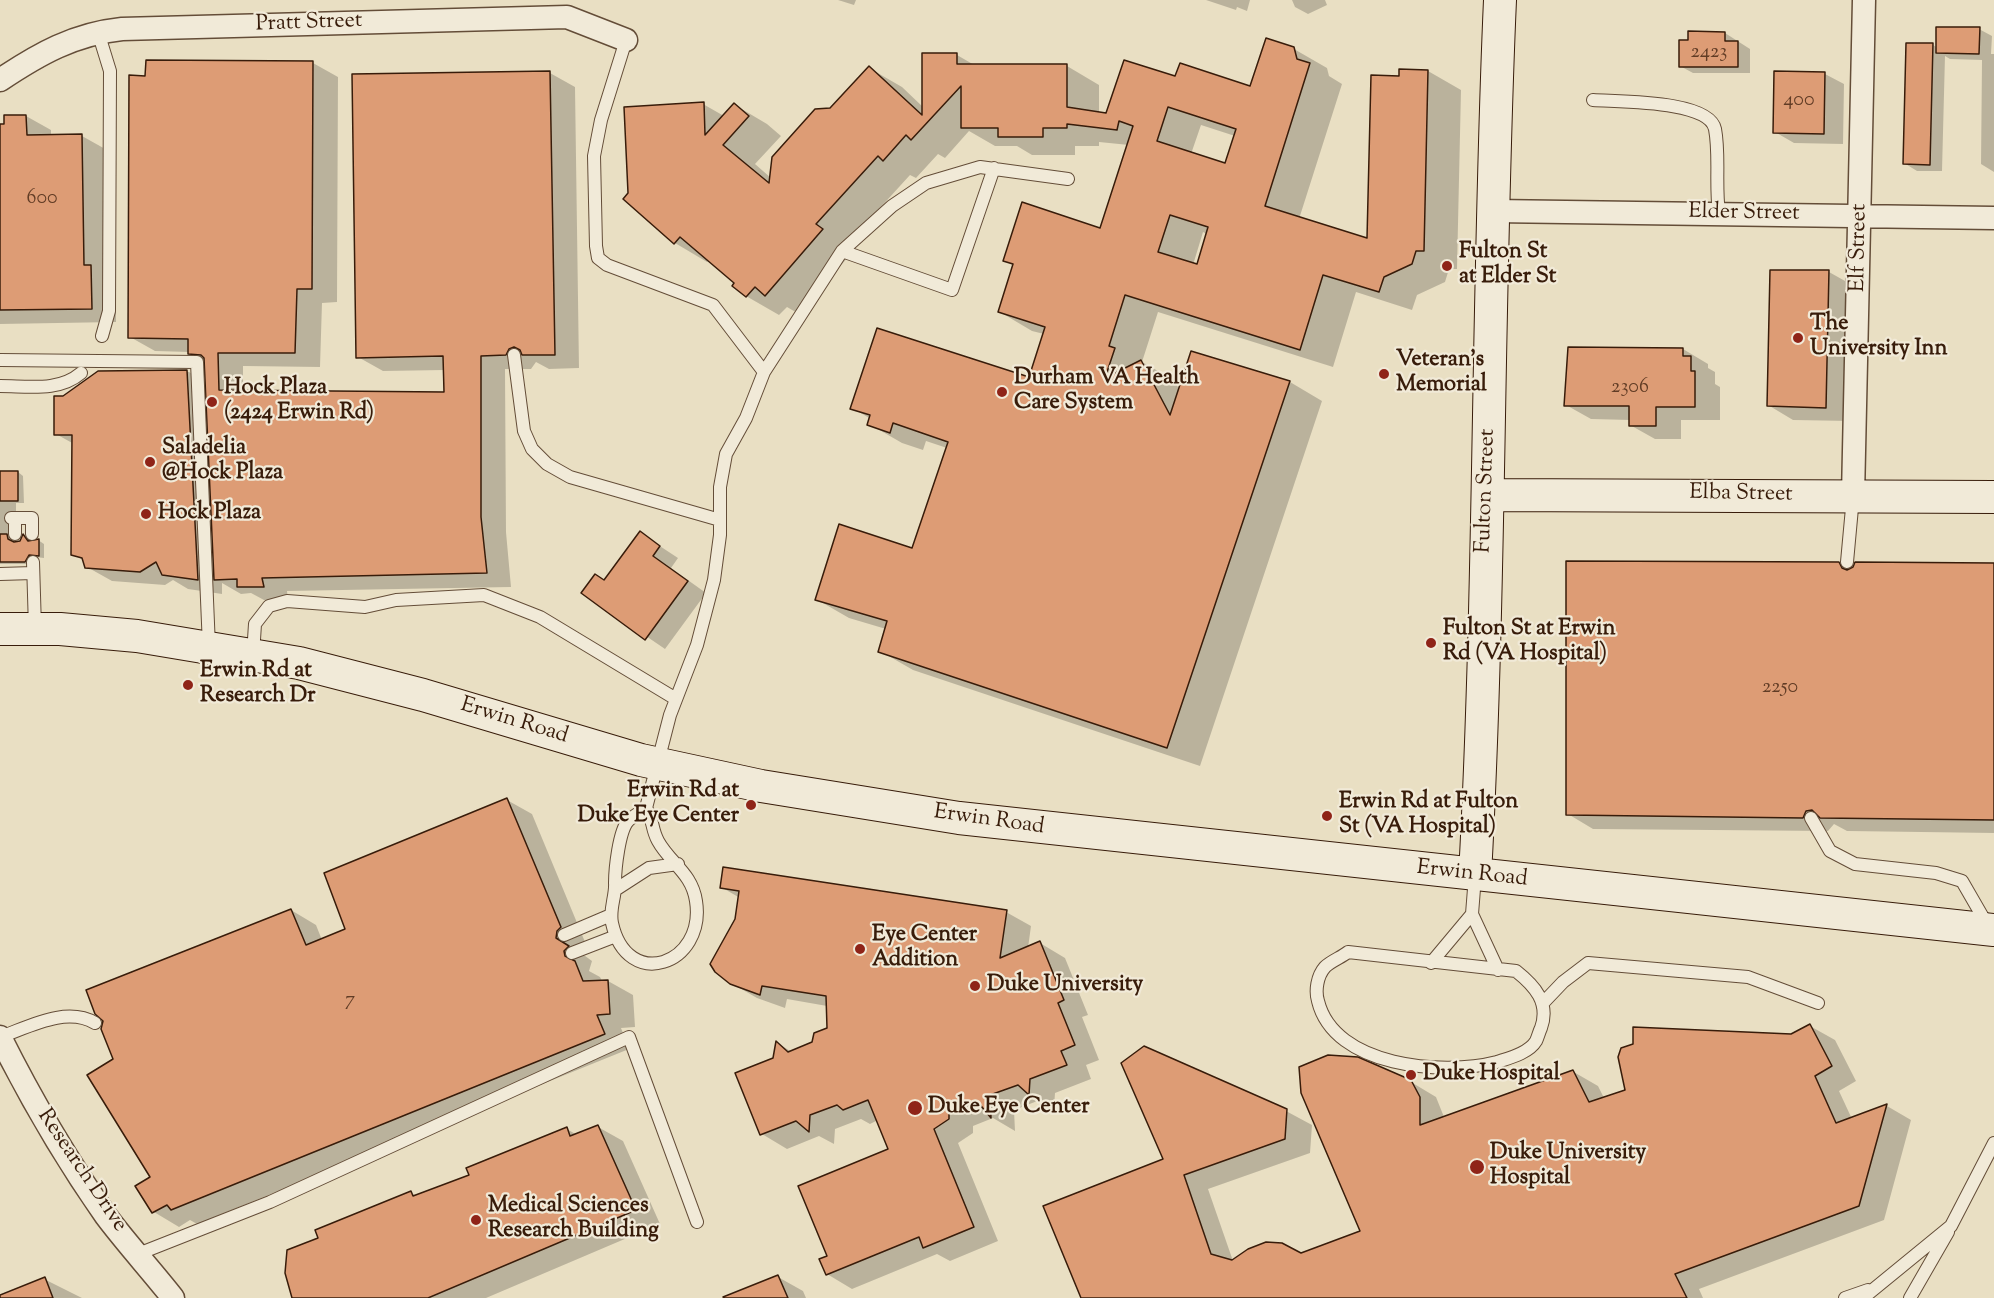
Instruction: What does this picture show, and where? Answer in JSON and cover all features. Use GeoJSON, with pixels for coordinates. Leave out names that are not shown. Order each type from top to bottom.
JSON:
{"type":"FeatureCollection","features":[{"type":"Feature","properties":{"kind":"main road","name":"Fulton Street"},"geometry":{"type":"LineString","coordinates":[[1475,874],[1488,495],[1500,0]]}},
{"type":"Feature","properties":{"kind":"main road","name":"Elba Street"},"geometry":{"type":"LineString","coordinates":[[1488,495],[1994,497]]}},
{"type":"Feature","properties":{"kind":"main road","name":"Erwin Road"},"geometry":{"type":"LineString","coordinates":[[0,628],[137,636],[209,646],[299,663],[423,695],[658,764],[761,786],[959,818],[1992,930]]}},
{"type":"Feature","properties":{"kind":"street","name":"Elf Street"},"geometry":{"type":"LineString","coordinates":[[1853,496],[1861,218],[1864,0]]}},
{"type":"Feature","properties":{"kind":"street","name":"Pratt Street"},"geometry":{"type":"LineString","coordinates":[[0,80],[54,47],[98,32],[567,17],[626,40]]}},
{"type":"Feature","properties":{"kind":"street","name":"Elder Street"},"geometry":{"type":"LineString","coordinates":[[1494,211],[1719,213],[1861,218],[1994,218]]}},
{"type":"Feature","properties":{"kind":"street","name":"Research Drive"},"geometry":{"type":"LineString","coordinates":[[0,1037],[24,1085],[72,1165],[107,1217],[173,1298]]}},
{"type":"Feature","properties":{"kind":"lane"},"geometry":{"type":"LineString","coordinates":[[98,32],[110,71],[109,311],[102,336]]}},
{"type":"Feature","properties":{"kind":"lane"},"geometry":{"type":"LineString","coordinates":[[626,40],[601,120],[594,156],[598,258],[607,265],[712,305],[764,372]]}},
{"type":"Feature","properties":{"kind":"lane"},"geometry":{"type":"LineString","coordinates":[[1593,100],[1688,108],[1707,116],[1715,127],[1716,191],[1719,213]]}},
{"type":"Feature","properties":{"kind":"lane"},"geometry":{"type":"LineString","coordinates":[[646,808],[653,819],[653,832],[693,887],[696,903],[696,922],[681,953],[670,962],[654,966],[634,959],[623,948],[616,936],[611,915],[615,890],[615,866],[626,822],[646,808],[676,699],[705,616],[714,580],[720,520],[720,487],[726,454],[746,418],[764,372],[842,251],[892,206],[926,183],[980,167],[1068,179]]}},
{"type":"Feature","properties":{"kind":"lane"},"geometry":{"type":"LineString","coordinates":[[842,251],[952,290],[993,168]]}},
{"type":"Feature","properties":{"kind":"lane"},"geometry":{"type":"LineString","coordinates":[[514,355],[524,431],[532,449],[547,464],[570,477],[720,520]]}},
{"type":"Feature","properties":{"kind":"lane"},"geometry":{"type":"LineString","coordinates":[[0,360],[197,362],[209,646]]}},
{"type":"Feature","properties":{"kind":"lane"},"geometry":{"type":"LineString","coordinates":[[0,386],[51,386],[72,380],[81,373]]}},
{"type":"Feature","properties":{"kind":"lane"},"geometry":{"type":"LineString","coordinates":[[1847,562],[1853,496]]}},
{"type":"Feature","properties":{"kind":"lane"},"geometry":{"type":"LineString","coordinates":[[15,534],[13,518],[32,518],[32,534]]}},
{"type":"Feature","properties":{"kind":"lane"},"geometry":{"type":"LineString","coordinates":[[0,574],[16,568],[33,568],[35,629]]}},
{"type":"Feature","properties":{"kind":"lane"},"geometry":{"type":"LineString","coordinates":[[253,655],[255,624],[269,606],[286,601],[365,607],[396,600],[484,595],[540,617],[642,681],[676,699]]}},
{"type":"Feature","properties":{"kind":"lane"},"geometry":{"type":"LineString","coordinates":[[1811,818],[1830,851],[1855,864],[1936,873],[1962,881],[1992,930]]}},
{"type":"Feature","properties":{"kind":"lane"},"geometry":{"type":"LineString","coordinates":[[615,890],[649,868],[678,864]]}},
{"type":"Feature","properties":{"kind":"lane"},"geometry":{"type":"LineString","coordinates":[[1475,874],[1472,914],[1498,970]]}},
{"type":"Feature","properties":{"kind":"lane"},"geometry":{"type":"LineString","coordinates":[[1431,963],[1472,914]]}},
{"type":"Feature","properties":{"kind":"lane"},"geometry":{"type":"LineString","coordinates":[[564,935],[611,915]]}},
{"type":"Feature","properties":{"kind":"lane"},"geometry":{"type":"LineString","coordinates":[[572,953],[616,936]]}},
{"type":"Feature","properties":{"kind":"lane"},"geometry":{"type":"LineString","coordinates":[[1348,952],[1498,970],[1516,971],[1533,984],[1543,1003],[1544,1018],[1535,1043],[1515,1057],[1458,1068],[1420,1067],[1383,1059],[1355,1046],[1337,1034],[1321,1016],[1315,990],[1325,968],[1348,952]]}},
{"type":"Feature","properties":{"kind":"lane"},"geometry":{"type":"LineString","coordinates":[[1543,1003],[1563,982],[1588,963],[1748,977],[1818,1003]]}},
{"type":"Feature","properties":{"kind":"lane"},"geometry":{"type":"LineString","coordinates":[[0,1037],[48,1020],[86,1018],[95,1023]]}},
{"type":"Feature","properties":{"kind":"lane"},"geometry":{"type":"LineString","coordinates":[[138,1254],[270,1202],[629,1037],[697,1222]]}},
{"type":"Feature","properties":{"kind":"lane"},"geometry":{"type":"LineString","coordinates":[[1910,1298],[1994,1143]]}},
{"type":"Feature","properties":{"kind":"lane"},"geometry":{"type":"LineString","coordinates":[[1863,1298],[1951,1226]]}},
{"type":"Feature","properties":{"kind":"lane"},"geometry":{"type":"LineString","coordinates":[[1845,1298],[1875,1288]]}},
{"type":"Feature","properties":{"kind":"building"},"geometry":{"type":"Polygon","coordinates":[[[1936,27],[1980,27],[1979,54],[1936,53],[1936,27]]]}},
{"type":"Feature","properties":{"kind":"building"},"geometry":{"type":"Polygon","coordinates":[[[1688,31],[1725,32],[1725,41],[1738,41],[1738,67],[1679,67],[1679,40],[1688,40],[1688,31]]]}},
{"type":"Feature","properties":{"kind":"building","name":"Durham VA Health Care System"},"geometry":{"type":"Polygon","coordinates":[[[1266,38],[1294,47],[1297,59],[1310,63],[1265,206],[1367,238],[1371,75],[1399,76],[1399,69],[1428,70],[1424,251],[1416,251],[1412,264],[1384,277],[1379,292],[1323,275],[1300,350],[1125,295],[1109,346],[1115,348],[1105,378],[1141,360],[1170,415],[1191,351],[1290,381],[1167,748],[878,652],[887,621],[815,600],[839,524],[912,548],[948,442],[893,423],[890,433],[867,425],[870,415],[850,409],[877,328],[1029,377],[1045,327],[998,312],[1013,264],[1003,261],[1022,202],[1100,228],[1133,126],[1119,121],[1117,130],[1067,124],[1067,128],[1043,128],[1043,137],[998,137],[998,128],[961,128],[961,86],[911,140],[906,135],[883,161],[878,156],[816,224],[823,229],[765,296],[755,287],[746,297],[732,286],[734,283],[680,237],[674,244],[623,199],[628,193],[624,107],[704,102],[705,135],[734,103],[749,116],[723,145],[769,183],[772,157],[815,109],[830,108],[869,66],[922,115],[922,53],[957,53],[957,64],[1067,64],[1067,107],[1106,113],[1124,60],[1175,76],[1180,63],[1250,86],[1266,38]],[[1168,107],[1157,141],[1225,163],[1236,129],[1168,107]],[[1170,215],[1158,252],[1197,264],[1208,227],[1170,215]]]}},
{"type":"Feature","properties":{"kind":"building"},"geometry":{"type":"Polygon","coordinates":[[[1906,43],[1933,43],[1930,165],[1903,164],[1906,43]]]}},
{"type":"Feature","properties":{"kind":"building"},"geometry":{"type":"Polygon","coordinates":[[[146,60],[313,61],[312,289],[297,289],[295,353],[218,353],[219,390],[444,392],[443,356],[356,358],[352,74],[550,71],[555,355],[522,355],[520,350],[514,347],[509,349],[506,355],[481,356],[481,517],[487,573],[262,578],[264,587],[237,587],[237,579],[214,580],[204,358],[201,355],[188,354],[188,339],[128,338],[129,75],[145,76],[146,60]]]}},
{"type":"Feature","properties":{"kind":"building"},"geometry":{"type":"Polygon","coordinates":[[[1774,71],[1825,72],[1824,134],[1773,133],[1774,71]]]}},
{"type":"Feature","properties":{"kind":"building"},"geometry":{"type":"Polygon","coordinates":[[[4,115],[26,115],[27,135],[82,134],[84,265],[91,265],[92,309],[0,310],[0,124],[4,124],[4,115]]]}},
{"type":"Feature","properties":{"kind":"building","name":"The University Inn"},"geometry":{"type":"Polygon","coordinates":[[[1770,270],[1829,270],[1826,408],[1767,406],[1770,270]]]}},
{"type":"Feature","properties":{"kind":"building"},"geometry":{"type":"Polygon","coordinates":[[[1568,347],[1683,348],[1683,356],[1691,356],[1691,371],[1695,371],[1695,407],[1656,407],[1656,426],[1629,426],[1629,406],[1564,406],[1568,347]]]}},
{"type":"Feature","properties":{"kind":"building","name":"Hock Plaza"},"geometry":{"type":"Polygon","coordinates":[[[187,370],[198,580],[162,575],[156,562],[140,572],[85,568],[82,558],[71,555],[72,435],[54,435],[54,396],[63,396],[98,371],[187,370]]]}},
{"type":"Feature","properties":{"kind":"building"},"geometry":{"type":"Polygon","coordinates":[[[0,471],[18,471],[18,501],[0,501],[0,471]]]}},
{"type":"Feature","properties":{"kind":"building"},"geometry":{"type":"Polygon","coordinates":[[[640,531],[660,546],[653,556],[688,581],[645,640],[581,593],[595,574],[604,580],[640,531]]]}},
{"type":"Feature","properties":{"kind":"building"},"geometry":{"type":"Polygon","coordinates":[[[0,534],[7,534],[8,539],[14,542],[20,541],[23,534],[28,541],[39,539],[39,556],[29,555],[25,562],[0,562],[0,534]]]}},
{"type":"Feature","properties":{"kind":"building"},"geometry":{"type":"Polygon","coordinates":[[[1566,561],[1839,562],[1842,568],[1847,570],[1853,567],[1855,562],[1994,563],[1994,820],[1820,818],[1812,810],[1806,811],[1803,818],[1566,815],[1566,561]]]}},
{"type":"Feature","properties":{"kind":"building"},"geometry":{"type":"Polygon","coordinates":[[[507,798],[561,927],[557,931],[556,938],[569,946],[564,951],[565,956],[575,961],[583,981],[608,980],[610,1014],[597,1015],[605,1034],[171,1210],[167,1205],[152,1213],[135,1186],[150,1177],[87,1075],[113,1059],[101,1029],[103,1021],[95,1014],[86,990],[291,909],[306,945],[345,929],[324,873],[507,798]]]}},
{"type":"Feature","properties":{"kind":"building","name":"Duke Eye Center"},"geometry":{"type":"Polygon","coordinates":[[[723,867],[1007,910],[1000,958],[1040,941],[1064,1000],[1058,1003],[1075,1045],[1061,1051],[1067,1065],[1030,1079],[1029,1095],[1018,1085],[990,1095],[991,1118],[977,1101],[949,1112],[949,1119],[934,1129],[974,1227],[923,1248],[919,1237],[826,1275],[819,1259],[827,1256],[798,1186],[888,1149],[868,1100],[843,1110],[837,1105],[810,1115],[809,1132],[796,1121],[760,1135],[735,1073],[773,1058],[776,1041],[788,1052],[812,1042],[814,1033],[827,1028],[826,996],[762,986],[760,995],[730,984],[715,972],[710,964],[735,919],[739,891],[720,888],[723,867]]]}},
{"type":"Feature","properties":{"kind":"building","name":"Duke University Hospital"},"geometry":{"type":"Polygon","coordinates":[[[1810,1024],[1832,1066],[1815,1076],[1836,1123],[1887,1104],[1859,1206],[1675,1274],[1687,1298],[1081,1298],[1043,1206],[1163,1159],[1121,1063],[1144,1046],[1287,1109],[1285,1139],[1184,1175],[1211,1254],[1232,1260],[1248,1249],[1266,1242],[1282,1243],[1301,1253],[1360,1231],[1301,1093],[1299,1067],[1328,1055],[1358,1057],[1411,1080],[1420,1097],[1420,1125],[1573,1070],[1589,1102],[1625,1090],[1618,1057],[1621,1048],[1633,1044],[1633,1027],[1791,1034],[1810,1024]]]}},
{"type":"Feature","properties":{"kind":"building","name":"Medical Sciences Research Building"},"geometry":{"type":"Polygon","coordinates":[[[598,1125],[636,1210],[428,1298],[292,1298],[285,1273],[287,1250],[318,1238],[315,1230],[411,1191],[413,1196],[469,1175],[466,1168],[567,1127],[570,1136],[598,1125]]]}},
{"type":"Feature","properties":{"kind":"building"},"geometry":{"type":"Polygon","coordinates":[[[778,1275],[788,1298],[723,1297],[778,1275]]]}},
{"type":"Feature","properties":{"kind":"building"},"geometry":{"type":"Polygon","coordinates":[[[45,1277],[53,1298],[0,1298],[0,1295],[45,1277]]]}},
{"type":"Feature","properties":{"kind":"place","name":"Fulton St at Elder St"},"geometry":{"type":"Point","coordinates":[1447,266]}},
{"type":"Feature","properties":{"kind":"place","name":"The University Inn"},"geometry":{"type":"Point","coordinates":[1798,338]}},
{"type":"Feature","properties":{"kind":"place","name":"Veteran's Memorial"},"geometry":{"type":"Point","coordinates":[1384,374]}},
{"type":"Feature","properties":{"kind":"place","name":"Durham VA Health Care System"},"geometry":{"type":"Point","coordinates":[1002,392]}},
{"type":"Feature","properties":{"kind":"place","name":"Hock Plaza (2424 Erwin Rd)"},"geometry":{"type":"Point","coordinates":[212,402]}},
{"type":"Feature","properties":{"kind":"place","name":"Saladelia @Hock Plaza"},"geometry":{"type":"Point","coordinates":[150,462]}},
{"type":"Feature","properties":{"kind":"place","name":"Hock Plaza"},"geometry":{"type":"Point","coordinates":[146,514]}},
{"type":"Feature","properties":{"kind":"place","name":"Fulton St at Erwin Rd (VA Hospital)"},"geometry":{"type":"Point","coordinates":[1431,643]}},
{"type":"Feature","properties":{"kind":"place","name":"Erwin Rd at Research Dr"},"geometry":{"type":"Point","coordinates":[188,685]}},
{"type":"Feature","properties":{"kind":"place","name":"Erwin Rd at Duke Eye Center"},"geometry":{"type":"Point","coordinates":[751,805]}},
{"type":"Feature","properties":{"kind":"place","name":"Erwin Rd at Fulton St (VA Hospital)"},"geometry":{"type":"Point","coordinates":[1327,816]}},
{"type":"Feature","properties":{"kind":"place","name":"Eye Center Addition"},"geometry":{"type":"Point","coordinates":[860,949]}},
{"type":"Feature","properties":{"kind":"place","name":"Duke University"},"geometry":{"type":"Point","coordinates":[975,986]}},
{"type":"Feature","properties":{"kind":"place","name":"Duke Hospital"},"geometry":{"type":"Point","coordinates":[1411,1075]}},
{"type":"Feature","properties":{"kind":"place","name":"Duke Eye Center"},"geometry":{"type":"Point","coordinates":[915,1108]}},
{"type":"Feature","properties":{"kind":"place","name":"Duke University Hospital"},"geometry":{"type":"Point","coordinates":[1477,1167]}},
{"type":"Feature","properties":{"kind":"place","name":"Medical Sciences Research Building"},"geometry":{"type":"Point","coordinates":[476,1220]}}]}
